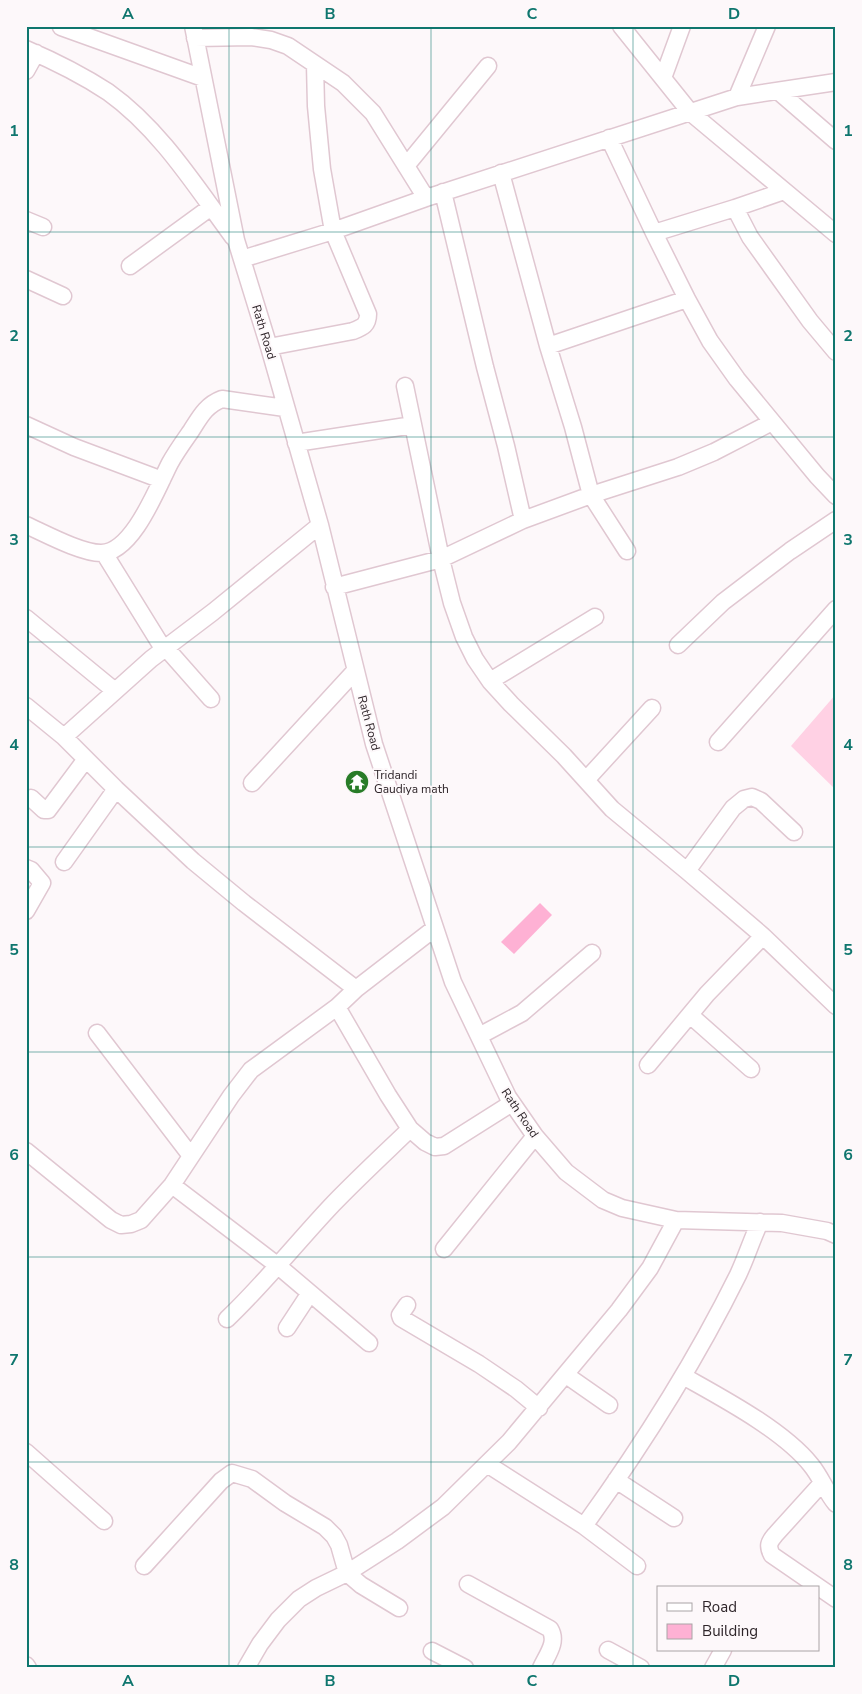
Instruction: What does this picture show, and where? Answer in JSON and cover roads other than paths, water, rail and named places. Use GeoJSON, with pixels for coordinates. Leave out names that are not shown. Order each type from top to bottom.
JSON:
{"type":"FeatureCollection","features":[{"type":"Feature","properties":{"kind":"street"},"geometry":{"type":"LineString","coordinates":[[621,26],[690,112],[836,234]]}},
{"type":"Feature","properties":{"kind":"street"},"geometry":{"type":"LineString","coordinates":[[663,78],[682,26]]}},
{"type":"Feature","properties":{"kind":"street"},"geometry":{"type":"LineString","coordinates":[[737,97],[767,26]]}},
{"type":"Feature","properties":{"kind":"street"},"geometry":{"type":"LineString","coordinates":[[61,27],[203,78]]}},
{"type":"Feature","properties":{"kind":"street"},"geometry":{"type":"LineString","coordinates":[[194,32],[271,40],[288,46],[343,83],[373,113],[426,198]]}},
{"type":"Feature","properties":{"kind":"street","name":"Rath Road"},"geometry":{"type":"LineString","coordinates":[[194,32],[236,240],[320,525],[374,744],[453,982],[508,1097],[535,1136],[566,1172],[603,1200],[622,1208],[676,1220],[782,1223],[827,1231],[836,1235]]}},
{"type":"Feature","properties":{"kind":"street"},"geometry":{"type":"LineString","coordinates":[[26,71],[31,51],[77,73],[108,93],[134,114],[164,145],[236,240]]}},
{"type":"Feature","properties":{"kind":"street"},"geometry":{"type":"LineString","coordinates":[[269,347],[353,331],[365,326],[368,321],[368,314],[333,231],[322,169],[316,106],[315,64]]}},
{"type":"Feature","properties":{"kind":"street"},"geometry":{"type":"LineString","coordinates":[[406,166],[488,66]]}},
{"type":"Feature","properties":{"kind":"street"},"geometry":{"type":"LineString","coordinates":[[242,259],[333,231],[443,192],[737,97],[836,82]]}},
{"type":"Feature","properties":{"kind":"street"},"geometry":{"type":"LineString","coordinates":[[778,91],[836,141]]}},
{"type":"Feature","properties":{"kind":"street"},"geometry":{"type":"LineString","coordinates":[[609,138],[654,233],[710,341],[737,380],[836,496]]}},
{"type":"Feature","properties":{"kind":"street"},"geometry":{"type":"LineString","coordinates":[[501,173],[591,495],[627,551]]}},
{"type":"Feature","properties":{"kind":"street"},"geometry":{"type":"LineString","coordinates":[[654,233],[784,191]]}},
{"type":"Feature","properties":{"kind":"street"},"geometry":{"type":"LineString","coordinates":[[443,192],[523,520]]}},
{"type":"Feature","properties":{"kind":"street"},"geometry":{"type":"LineString","coordinates":[[130,266],[211,207]]}},
{"type":"Feature","properties":{"kind":"street"},"geometry":{"type":"LineString","coordinates":[[735,208],[750,237],[810,321],[836,352]]}},
{"type":"Feature","properties":{"kind":"street"},"geometry":{"type":"LineString","coordinates":[[26,220],[43,228]]}},
{"type":"Feature","properties":{"kind":"street"},"geometry":{"type":"LineString","coordinates":[[26,279],[63,296]]}},
{"type":"Feature","properties":{"kind":"street"},"geometry":{"type":"LineString","coordinates":[[548,346],[687,299]]}},
{"type":"Feature","properties":{"kind":"street"},"geometry":{"type":"LineString","coordinates":[[405,386],[452,603],[464,637],[475,659],[490,681],[630,826],[687,871],[763,936],[836,1006]]}},
{"type":"Feature","properties":{"kind":"street"},"geometry":{"type":"LineString","coordinates":[[26,526],[91,552],[104,553],[117,548],[136,528],[150,507],[171,461],[204,410],[214,402],[222,399],[285,408]]}},
{"type":"Feature","properties":{"kind":"street"},"geometry":{"type":"LineString","coordinates":[[334,586],[441,559],[523,520],[591,495],[678,467],[714,452],[772,422]]}},
{"type":"Feature","properties":{"kind":"street"},"geometry":{"type":"LineString","coordinates":[[26,425],[74,447],[162,480]]}},
{"type":"Feature","properties":{"kind":"street"},"geometry":{"type":"LineString","coordinates":[[296,443],[413,425]]}},
{"type":"Feature","properties":{"kind":"street"},"geometry":{"type":"LineString","coordinates":[[678,645],[723,602],[790,551],[836,520]]}},
{"type":"Feature","properties":{"kind":"street"},"geometry":{"type":"LineString","coordinates":[[64,737],[165,649],[320,525]]}},
{"type":"Feature","properties":{"kind":"street"},"geometry":{"type":"LineString","coordinates":[[104,553],[165,649],[211,699]]}},
{"type":"Feature","properties":{"kind":"street"},"geometry":{"type":"LineString","coordinates":[[718,742],[836,609]]}},
{"type":"Feature","properties":{"kind":"street"},"geometry":{"type":"LineString","coordinates":[[490,681],[595,617]]}},
{"type":"Feature","properties":{"kind":"street"},"geometry":{"type":"LineString","coordinates":[[26,618],[115,691]]}},
{"type":"Feature","properties":{"kind":"street"},"geometry":{"type":"LineString","coordinates":[[252,782],[356,671]]}},
{"type":"Feature","properties":{"kind":"street"},"geometry":{"type":"LineString","coordinates":[[26,706],[64,737],[116,789],[222,885],[356,989]]}},
{"type":"Feature","properties":{"kind":"street"},"geometry":{"type":"LineString","coordinates":[[586,780],[652,708]]}},
{"type":"Feature","properties":{"kind":"street"},"geometry":{"type":"LineString","coordinates":[[31,798],[44,810],[48,810],[86,759]]}},
{"type":"Feature","properties":{"kind":"street"},"geometry":{"type":"LineString","coordinates":[[64,862],[116,789]]}},
{"type":"Feature","properties":{"kind":"street"},"geometry":{"type":"LineString","coordinates":[[687,871],[733,808],[744,798],[752,797],[761,801],[794,832]]}},
{"type":"Feature","properties":{"kind":"street"},"geometry":{"type":"LineString","coordinates":[[26,868],[31,870],[42,883],[26,911]]}},
{"type":"Feature","properties":{"kind":"street"},"geometry":{"type":"LineString","coordinates":[[26,1151],[111,1220],[121,1225],[141,1220],[172,1184],[230,1096],[251,1070],[337,1007],[356,989],[435,928]]}},
{"type":"Feature","properties":{"kind":"street"},"geometry":{"type":"LineString","coordinates":[[648,1065],[707,994],[763,936]]}},
{"type":"Feature","properties":{"kind":"street"},"geometry":{"type":"LineString","coordinates":[[479,1036],[522,1012],[592,953]]}},
{"type":"Feature","properties":{"kind":"street"},"geometry":{"type":"LineString","coordinates":[[337,1007],[410,1129],[425,1142],[435,1147],[444,1146],[512,1104]]}},
{"type":"Feature","properties":{"kind":"street"},"geometry":{"type":"LineString","coordinates":[[690,1015],[751,1069]]}},
{"type":"Feature","properties":{"kind":"street"},"geometry":{"type":"LineString","coordinates":[[97,1032],[191,1156]]}},
{"type":"Feature","properties":{"kind":"street"},"geometry":{"type":"LineString","coordinates":[[227,1319],[261,1286],[277,1265],[334,1203],[410,1129]]}},
{"type":"Feature","properties":{"kind":"street"},"geometry":{"type":"LineString","coordinates":[[444,1249],[535,1136]]}},
{"type":"Feature","properties":{"kind":"street"},"geometry":{"type":"LineString","coordinates":[[172,1184],[277,1265],[369,1343]]}},
{"type":"Feature","properties":{"kind":"street"},"geometry":{"type":"LineString","coordinates":[[246,1668],[260,1644],[278,1620],[299,1599],[316,1588],[348,1573],[443,1507],[509,1442],[619,1310],[650,1268],[676,1220]]}},
{"type":"Feature","properties":{"kind":"street"},"geometry":{"type":"LineString","coordinates":[[584,1526],[683,1376],[738,1274],[760,1222]]}},
{"type":"Feature","properties":{"kind":"street"},"geometry":{"type":"LineString","coordinates":[[288,1328],[310,1293]]}},
{"type":"Feature","properties":{"kind":"street"},"geometry":{"type":"LineString","coordinates":[[407,1305],[400,1315],[401,1318],[479,1364],[516,1389],[539,1408]]}},
{"type":"Feature","properties":{"kind":"street"},"geometry":{"type":"LineString","coordinates":[[566,1375],[609,1405]]}},
{"type":"Feature","properties":{"kind":"street"},"geometry":{"type":"LineString","coordinates":[[683,1376],[760,1422],[785,1440],[811,1465],[828,1495],[836,1504]]}},
{"type":"Feature","properties":{"kind":"street"},"geometry":{"type":"LineString","coordinates":[[26,1452],[104,1521]]}},
{"type":"Feature","properties":{"kind":"street"},"geometry":{"type":"LineString","coordinates":[[487,1464],[584,1526],[637,1566]]}},
{"type":"Feature","properties":{"kind":"street"},"geometry":{"type":"LineString","coordinates":[[144,1566],[222,1481],[232,1473],[252,1479],[285,1503],[325,1527],[334,1536],[339,1545],[348,1573],[361,1585],[399,1608]]}},
{"type":"Feature","properties":{"kind":"street"},"geometry":{"type":"LineString","coordinates":[[616,1480],[674,1518]]}},
{"type":"Feature","properties":{"kind":"street"},"geometry":{"type":"LineString","coordinates":[[817,1586],[772,1555],[769,1542],[822,1483]]}},
{"type":"Feature","properties":{"kind":"street"},"geometry":{"type":"LineString","coordinates":[[468,1584],[550,1628],[554,1635],[553,1643],[541,1668]]}},
{"type":"Feature","properties":{"kind":"street"},"geometry":{"type":"LineString","coordinates":[[820,1588],[836,1599]]}},
{"type":"Feature","properties":{"kind":"street"},"geometry":{"type":"LineString","coordinates":[[608,1650],[640,1668]]}},
{"type":"Feature","properties":{"kind":"street"},"geometry":{"type":"LineString","coordinates":[[432,1651],[465,1668]]}},
{"type":"Feature","properties":{"kind":"street"},"geometry":{"type":"LineString","coordinates":[[713,1668],[722,1652]]}},
{"type":"Feature","properties":{"kind":"place","name":"Tridandi Gaudiya math"},"geometry":{"type":"Point","coordinates":[357,782]}}]}
